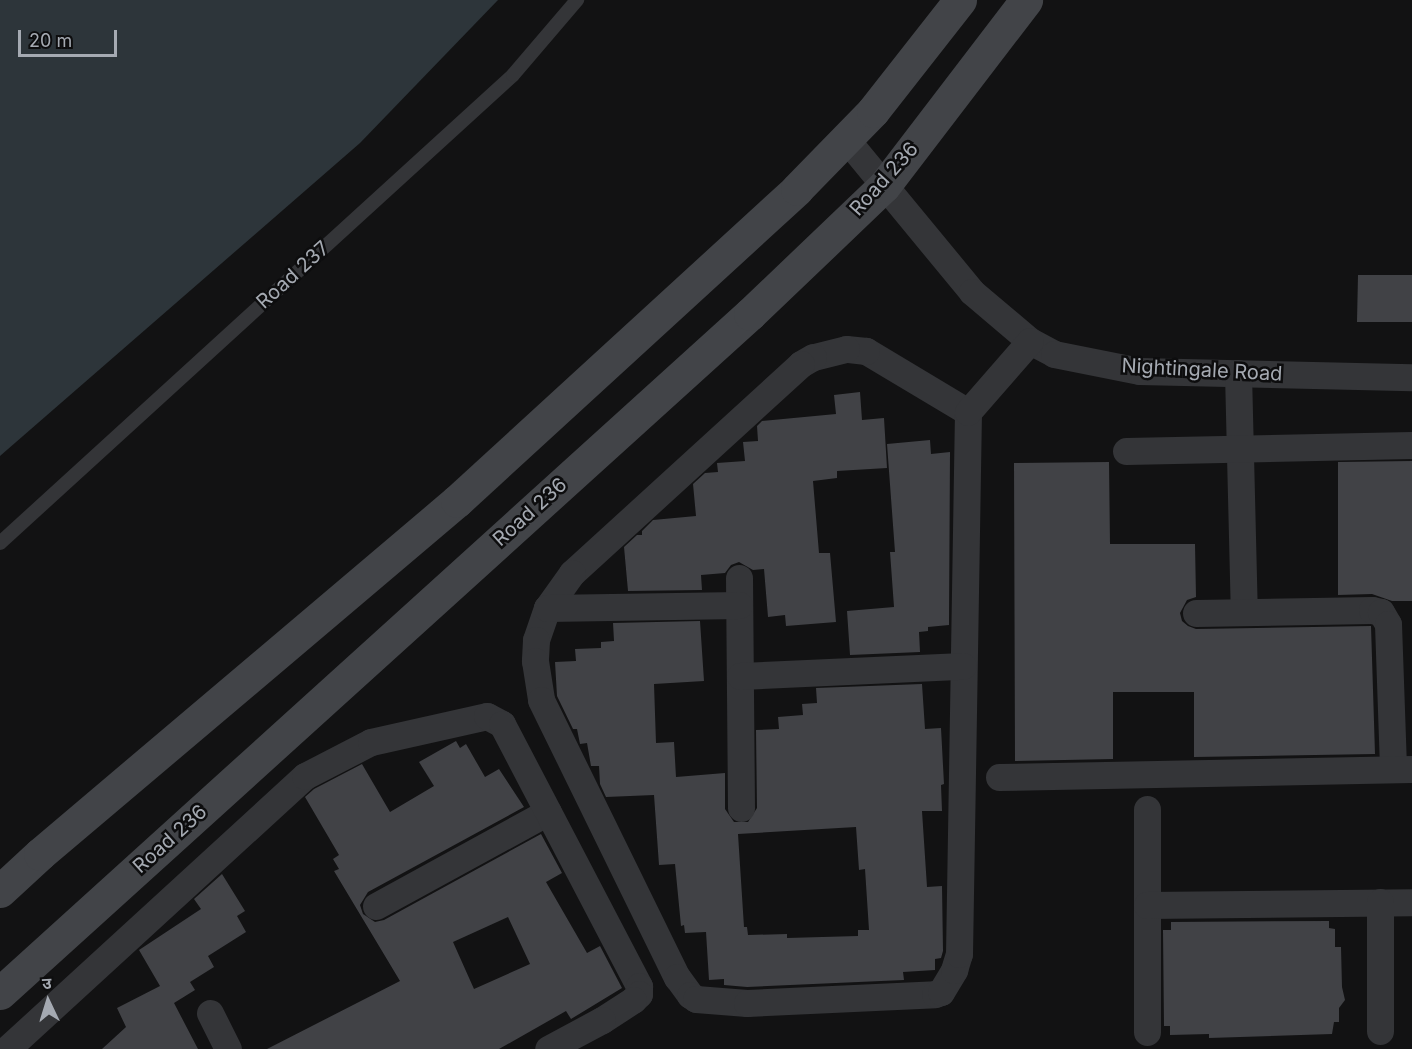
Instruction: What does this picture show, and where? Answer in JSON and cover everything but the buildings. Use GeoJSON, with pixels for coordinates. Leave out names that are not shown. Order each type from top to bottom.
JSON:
{"type":"FeatureCollection","features":[{"type":"Feature","properties":{"kind":"street"},"geometry":{"type":"LineString","coordinates":[[0,891],[40,854],[457,501],[797,189],[880,102],[960,0]]}},
{"type":"Feature","properties":{"kind":"street","name":"Road 236"},"geometry":{"type":"LineString","coordinates":[[0,993],[750,314],[884,186],[1026,0]]}},
{"type":"Feature","properties":{"kind":"street","name":"Nightingale Road"},"geometry":{"type":"LineString","coordinates":[[846,139],[972,292],[1030,341],[1054,354],[1139,371],[1412,377]]}},
{"type":"Feature","properties":{"kind":"street"},"geometry":{"type":"LineString","coordinates":[[968,412],[877,355],[866,351],[846,349],[813,357],[801,364],[572,573],[547,608],[536,640],[535,661],[542,700],[677,977],[690,995],[714,1002],[747,1004],[935,994],[943,989],[954,970],[959,954],[968,412],[1030,341]]}},
{"type":"Feature","properties":{"kind":"street"},"geometry":{"type":"LineString","coordinates":[[1238,373],[1244,612]]}},
{"type":"Feature","properties":{"kind":"street"},"geometry":{"type":"LineString","coordinates":[[1126,451],[1412,446]]}},
{"type":"Feature","properties":{"kind":"street"},"geometry":{"type":"LineString","coordinates":[[739,578],[741,808]]}},
{"type":"Feature","properties":{"kind":"street"},"geometry":{"type":"LineString","coordinates":[[547,608],[739,605]]}},
{"type":"Feature","properties":{"kind":"street"},"geometry":{"type":"LineString","coordinates":[[999,777],[1402,769],[1388,624],[1385,616],[1372,610],[1196,613]]}},
{"type":"Feature","properties":{"kind":"street"},"geometry":{"type":"LineString","coordinates":[[740,675],[963,666]]}},
{"type":"Feature","properties":{"kind":"street"},"geometry":{"type":"LineString","coordinates":[[7,1049],[298,781],[371,742],[469,719],[493,717],[502,724],[639,990],[633,1000],[602,1020],[548,1049]]}},
{"type":"Feature","properties":{"kind":"street"},"geometry":{"type":"LineString","coordinates":[[1147,808],[1147,1032]]}},
{"type":"Feature","properties":{"kind":"street"},"geometry":{"type":"LineString","coordinates":[[376,906],[548,812]]}},
{"type":"Feature","properties":{"kind":"street"},"geometry":{"type":"LineString","coordinates":[[1380,902],[1380,1030]]}},
{"type":"Feature","properties":{"kind":"street"},"geometry":{"type":"LineString","coordinates":[[1146,905],[1412,902]]}},
{"type":"Feature","properties":{"kind":"street"},"geometry":{"type":"LineString","coordinates":[[210,1013],[228,1049]]}},
{"type":"Feature","properties":{"kind":"lane","name":"Road 237"},"geometry":{"type":"LineString","coordinates":[[0,543],[513,75],[577,0]]}},
{"type":"Feature","properties":{"kind":"shaded area"},"geometry":{"type":"Polygon","coordinates":[[[0,0],[498,0],[360,143],[0,456],[0,0]]]}}]}
